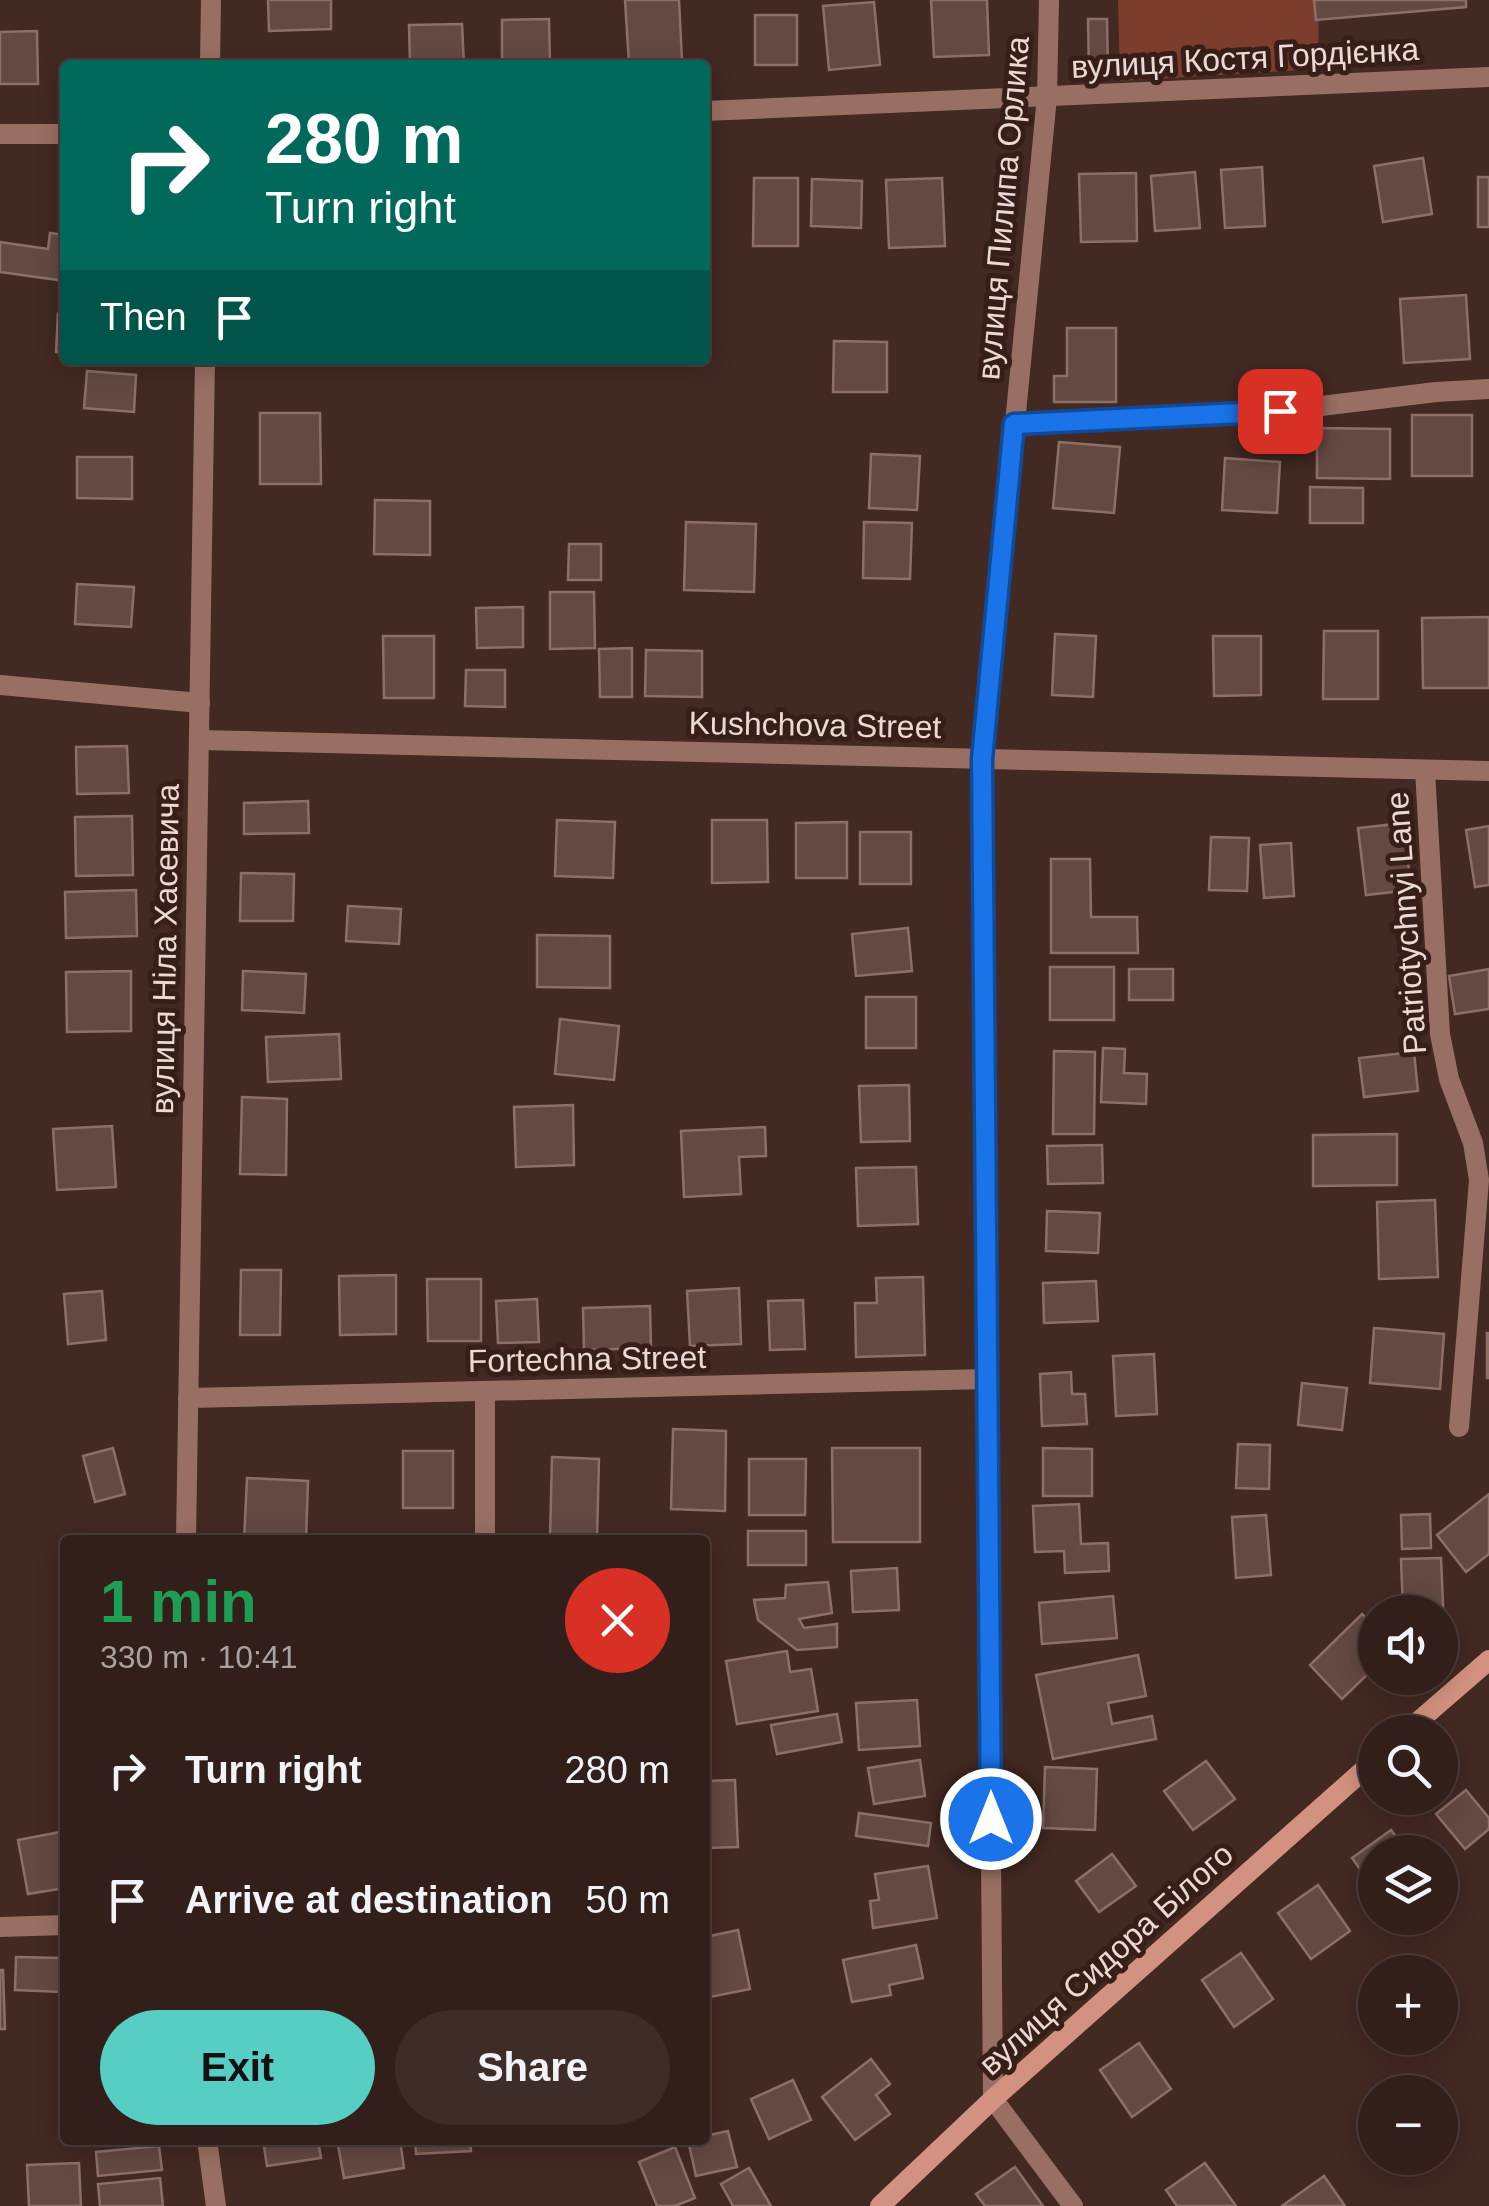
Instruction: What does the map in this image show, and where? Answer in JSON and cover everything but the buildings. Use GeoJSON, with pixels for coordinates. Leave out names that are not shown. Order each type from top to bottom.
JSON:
{"type":"FeatureCollection","features":[{"type":"Feature","properties":{"kind":"street"},"geometry":{"type":"LineString","coordinates":[[210,60],[211,0]]}},
{"type":"Feature","properties":{"kind":"street","name":"вулиця Пилипа Орлика"},"geometry":{"type":"LineString","coordinates":[[993,2099],[982,759],[1046,97],[1049,0]]}},
{"type":"Feature","properties":{"kind":"street","name":"вулиця Костя Гордієнка"},"geometry":{"type":"LineString","coordinates":[[710,112],[1489,76]]}},
{"type":"Feature","properties":{"kind":"street"},"geometry":{"type":"LineString","coordinates":[[0,134],[60,134]]}},
{"type":"Feature","properties":{"kind":"street","name":"вулиця Ніла Хасевича"},"geometry":{"type":"LineString","coordinates":[[186,1535],[205,365]]}},
{"type":"Feature","properties":{"kind":"street"},"geometry":{"type":"LineString","coordinates":[[1014,424],[1280,411],[1489,389]]}},
{"type":"Feature","properties":{"kind":"street"},"geometry":{"type":"LineString","coordinates":[[0,685],[200,703]]}},
{"type":"Feature","properties":{"kind":"street","name":"Kushchova Street"},"geometry":{"type":"LineString","coordinates":[[199,740],[1489,771]]}},
{"type":"Feature","properties":{"kind":"street","name":"Patriotychnyi Lane"},"geometry":{"type":"LineString","coordinates":[[1425,770],[1440,1034],[1449,1079],[1473,1143],[1479,1180],[1460,1426]]}},
{"type":"Feature","properties":{"kind":"street","name":"Fortechna Street"},"geometry":{"type":"LineString","coordinates":[[188,1398],[988,1379]]}},
{"type":"Feature","properties":{"kind":"street"},"geometry":{"type":"LineString","coordinates":[[485,1535],[486,1391]]}},
{"type":"Feature","properties":{"kind":"street"},"geometry":{"type":"LineString","coordinates":[[1426,1715],[1489,1660]]}},
{"type":"Feature","properties":{"kind":"street","name":"вулиця Сидора Білого"},"geometry":{"type":"LineString","coordinates":[[880,2206],[993,2099],[1358,1775]]}},
{"type":"Feature","properties":{"kind":"street"},"geometry":{"type":"LineString","coordinates":[[0,1927],[60,1925]]}},
{"type":"Feature","properties":{"kind":"street"},"geometry":{"type":"LineString","coordinates":[[993,2099],[1073,2206]]}},
{"type":"Feature","properties":{"kind":"street"},"geometry":{"type":"LineString","coordinates":[[208,2145],[216,2206]]}},
{"type":"Feature","properties":{"kind":"shaded area"},"geometry":{"type":"Polygon","coordinates":[[[1118,0],[1319,0],[1318,69],[1120,81],[1118,0]]]}},
{"type":"Feature","properties":{"kind":"route"},"geometry":{"type":"LineString","coordinates":[[991,1819],[982,759],[1014,424],[1280,411]]}}]}
